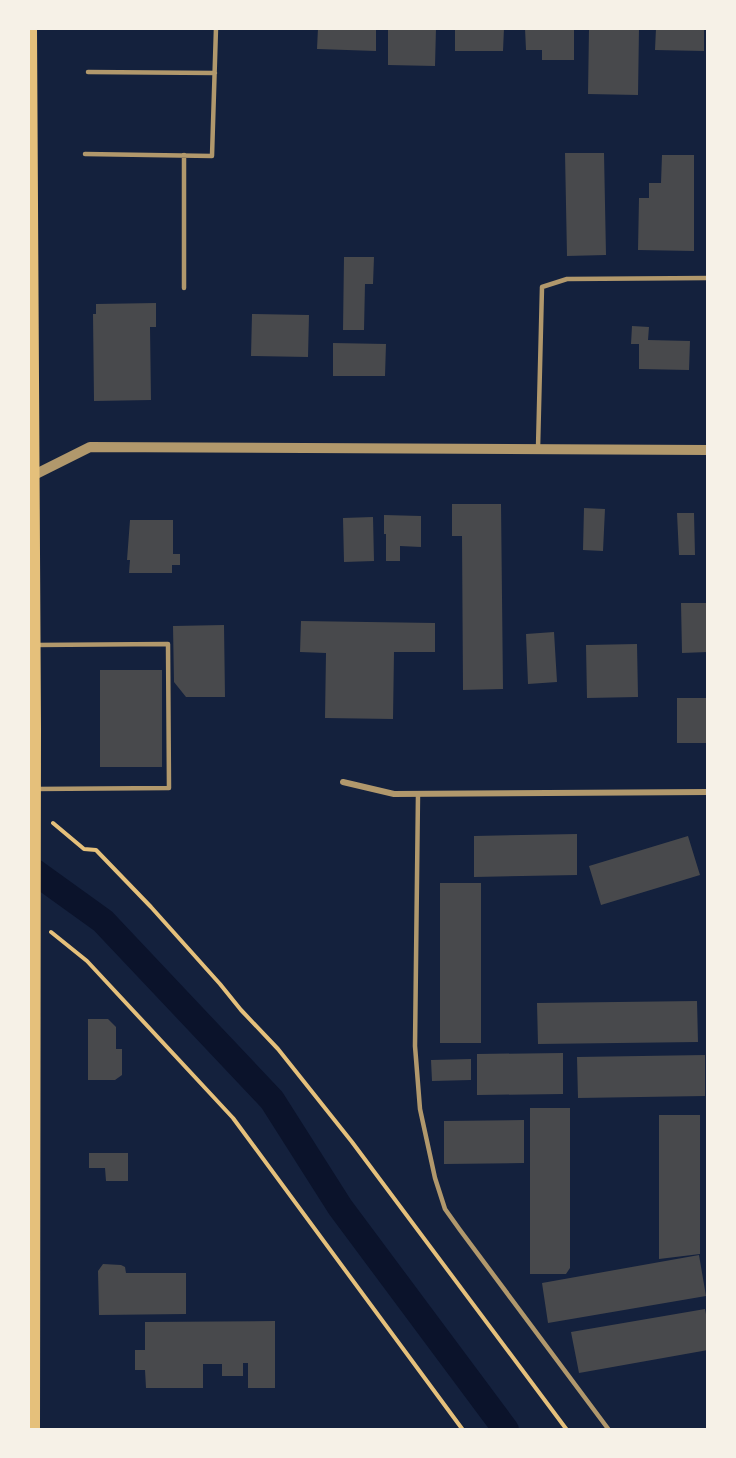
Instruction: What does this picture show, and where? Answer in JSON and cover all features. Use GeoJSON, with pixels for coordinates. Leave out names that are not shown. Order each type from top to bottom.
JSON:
{"type":"FeatureCollection","features":[{"type":"Feature","properties":{"kind":"main road"},"geometry":{"type":"LineString","coordinates":[[31,28],[31,476],[35,645],[31,1185],[34,1430]]}},
{"type":"Feature","properties":{"kind":"street"},"geometry":{"type":"LineString","coordinates":[[31,476],[90,447],[708,450]]}},
{"type":"Feature","properties":{"kind":"street"},"geometry":{"type":"LineString","coordinates":[[343,782],[394,794],[708,792]]}},
{"type":"Feature","properties":{"kind":"lane"},"geometry":{"type":"LineString","coordinates":[[85,154],[212,156],[216,28]]}},
{"type":"Feature","properties":{"kind":"lane"},"geometry":{"type":"LineString","coordinates":[[88,72],[215,73]]}},
{"type":"Feature","properties":{"kind":"lane"},"geometry":{"type":"LineString","coordinates":[[184,155],[184,288]]}},
{"type":"Feature","properties":{"kind":"lane"},"geometry":{"type":"LineString","coordinates":[[538,449],[542,287],[567,279],[708,278]]}},
{"type":"Feature","properties":{"kind":"lane"},"geometry":{"type":"LineString","coordinates":[[35,645],[168,644],[169,788],[35,789]]}},
{"type":"Feature","properties":{"kind":"lane"},"geometry":{"type":"LineString","coordinates":[[418,794],[415,1046],[420,1109],[435,1178],[445,1209],[609,1430]]}},
{"type":"Feature","properties":{"kind":"path"},"geometry":{"type":"LineString","coordinates":[[35,808],[84,849],[96,850],[151,907],[278,1049],[352,1142],[567,1430]]}},
{"type":"Feature","properties":{"kind":"path"},"geometry":{"type":"LineString","coordinates":[[34,919],[87,961],[233,1118],[463,1430]]}},
{"type":"Feature","properties":{"kind":"building"},"geometry":{"type":"Polygon","coordinates":[[[318,28],[376,28],[376,51],[317,49],[318,28]]]}},
{"type":"Feature","properties":{"kind":"building"},"geometry":{"type":"Polygon","coordinates":[[[388,28],[436,28],[435,66],[388,65],[388,28]]]}},
{"type":"Feature","properties":{"kind":"building"},"geometry":{"type":"Polygon","coordinates":[[[455,28],[504,28],[503,51],[455,51],[455,28]]]}},
{"type":"Feature","properties":{"kind":"building"},"geometry":{"type":"Polygon","coordinates":[[[525,28],[574,28],[574,60],[542,60],[542,50],[526,50],[525,28]]]}},
{"type":"Feature","properties":{"kind":"building"},"geometry":{"type":"Polygon","coordinates":[[[589,28],[639,28],[638,95],[588,94],[589,28]]]}},
{"type":"Feature","properties":{"kind":"building"},"geometry":{"type":"Polygon","coordinates":[[[656,28],[704,28],[704,51],[655,50],[656,28]]]}},
{"type":"Feature","properties":{"kind":"building"},"geometry":{"type":"Polygon","coordinates":[[[565,153],[604,153],[606,255],[567,256],[565,153]]]}},
{"type":"Feature","properties":{"kind":"building"},"geometry":{"type":"Polygon","coordinates":[[[662,155],[694,155],[694,251],[638,250],[639,198],[649,198],[649,183],[661,183],[662,155]]]}},
{"type":"Feature","properties":{"kind":"building"},"geometry":{"type":"Polygon","coordinates":[[[344,257],[374,257],[373,284],[365,284],[364,330],[343,330],[344,257]]]}},
{"type":"Feature","properties":{"kind":"building"},"geometry":{"type":"Polygon","coordinates":[[[156,303],[156,327],[150,327],[151,400],[94,401],[93,314],[96,314],[96,304],[156,303]]]}},
{"type":"Feature","properties":{"kind":"building"},"geometry":{"type":"Polygon","coordinates":[[[252,314],[309,315],[308,357],[251,356],[252,314]]]}},
{"type":"Feature","properties":{"kind":"building"},"geometry":{"type":"Polygon","coordinates":[[[632,326],[649,327],[648,340],[690,341],[689,370],[639,369],[639,344],[631,344],[632,326]]]}},
{"type":"Feature","properties":{"kind":"building"},"geometry":{"type":"Polygon","coordinates":[[[333,343],[386,344],[385,376],[333,376],[333,343]]]}},
{"type":"Feature","properties":{"kind":"building"},"geometry":{"type":"Polygon","coordinates":[[[452,504],[501,504],[503,689],[463,690],[462,536],[452,536],[452,504]]]}},
{"type":"Feature","properties":{"kind":"building"},"geometry":{"type":"Polygon","coordinates":[[[584,508],[605,509],[603,551],[583,550],[584,508]]]}},
{"type":"Feature","properties":{"kind":"building"},"geometry":{"type":"Polygon","coordinates":[[[677,513],[694,513],[695,555],[679,555],[677,513]]]}},
{"type":"Feature","properties":{"kind":"building"},"geometry":{"type":"Polygon","coordinates":[[[384,515],[421,516],[421,547],[400,546],[400,561],[386,561],[384,515]]]}},
{"type":"Feature","properties":{"kind":"building"},"geometry":{"type":"Polygon","coordinates":[[[373,517],[374,561],[344,562],[343,518],[373,517]]]}},
{"type":"Feature","properties":{"kind":"building"},"geometry":{"type":"Polygon","coordinates":[[[130,520],[173,520],[173,554],[180,554],[180,565],[172,565],[172,573],[129,573],[130,560],[127,560],[130,520]]]}},
{"type":"Feature","properties":{"kind":"building"},"geometry":{"type":"Polygon","coordinates":[[[681,603],[706,603],[708,652],[682,653],[681,603]]]}},
{"type":"Feature","properties":{"kind":"building"},"geometry":{"type":"Polygon","coordinates":[[[301,621],[435,623],[435,652],[394,652],[393,719],[325,718],[326,653],[300,652],[301,621]]]}},
{"type":"Feature","properties":{"kind":"building"},"geometry":{"type":"Polygon","coordinates":[[[224,625],[225,697],[186,697],[174,682],[173,626],[224,625]]]}},
{"type":"Feature","properties":{"kind":"building"},"geometry":{"type":"Polygon","coordinates":[[[554,632],[557,682],[528,684],[526,634],[554,632]]]}},
{"type":"Feature","properties":{"kind":"building"},"geometry":{"type":"Polygon","coordinates":[[[637,644],[638,697],[587,698],[586,645],[637,644]]]}},
{"type":"Feature","properties":{"kind":"building"},"geometry":{"type":"Polygon","coordinates":[[[100,670],[162,670],[162,767],[100,767],[100,670]]]}},
{"type":"Feature","properties":{"kind":"building"},"geometry":{"type":"Polygon","coordinates":[[[677,698],[708,698],[708,743],[677,743],[677,698]]]}},
{"type":"Feature","properties":{"kind":"building"},"geometry":{"type":"Polygon","coordinates":[[[577,834],[577,875],[474,877],[474,836],[577,834]]]}},
{"type":"Feature","properties":{"kind":"building"},"geometry":{"type":"Polygon","coordinates":[[[688,836],[700,875],[601,905],[589,866],[688,836]]]}},
{"type":"Feature","properties":{"kind":"building"},"geometry":{"type":"Polygon","coordinates":[[[440,883],[481,883],[481,1043],[440,1043],[440,883]]]}},
{"type":"Feature","properties":{"kind":"building"},"geometry":{"type":"Polygon","coordinates":[[[697,1001],[698,1042],[538,1044],[537,1003],[697,1001]]]}},
{"type":"Feature","properties":{"kind":"building"},"geometry":{"type":"Polygon","coordinates":[[[88,1019],[108,1019],[116,1027],[116,1049],[122,1049],[122,1075],[115,1080],[88,1080],[88,1019]]]}},
{"type":"Feature","properties":{"kind":"building"},"geometry":{"type":"Polygon","coordinates":[[[563,1053],[563,1094],[477,1095],[477,1054],[563,1053]]]}},
{"type":"Feature","properties":{"kind":"building"},"geometry":{"type":"Polygon","coordinates":[[[705,1055],[705,1096],[578,1098],[577,1057],[705,1055]]]}},
{"type":"Feature","properties":{"kind":"building"},"geometry":{"type":"Polygon","coordinates":[[[471,1059],[471,1080],[432,1081],[431,1060],[471,1059]]]}},
{"type":"Feature","properties":{"kind":"building"},"geometry":{"type":"Polygon","coordinates":[[[530,1108],[570,1108],[570,1268],[566,1274],[530,1274],[530,1108]]]}},
{"type":"Feature","properties":{"kind":"building"},"geometry":{"type":"Polygon","coordinates":[[[659,1115],[700,1115],[700,1254],[659,1259],[659,1115]]]}},
{"type":"Feature","properties":{"kind":"building"},"geometry":{"type":"Polygon","coordinates":[[[524,1120],[524,1163],[444,1164],[444,1121],[524,1120]]]}},
{"type":"Feature","properties":{"kind":"building"},"geometry":{"type":"Polygon","coordinates":[[[89,1153],[128,1153],[128,1181],[106,1181],[105,1168],[89,1168],[89,1153]]]}},
{"type":"Feature","properties":{"kind":"building"},"geometry":{"type":"Polygon","coordinates":[[[699,1255],[706,1296],[548,1323],[542,1283],[699,1255]]]}},
{"type":"Feature","properties":{"kind":"building"},"geometry":{"type":"Polygon","coordinates":[[[103,1264],[121,1265],[125,1267],[126,1273],[186,1273],[186,1314],[99,1315],[98,1271],[103,1264]]]}},
{"type":"Feature","properties":{"kind":"building"},"geometry":{"type":"Polygon","coordinates":[[[705,1309],[708,1325],[708,1350],[579,1373],[571,1332],[705,1309]]]}},
{"type":"Feature","properties":{"kind":"building"},"geometry":{"type":"Polygon","coordinates":[[[275,1321],[275,1388],[248,1388],[248,1363],[243,1363],[243,1376],[222,1376],[222,1364],[203,1364],[203,1388],[146,1388],[145,1370],[135,1370],[135,1350],[145,1350],[145,1322],[275,1321]]]}},
{"type":"Feature","properties":{"kind":"waterway"},"geometry":{"type":"LineString","coordinates":[[28,867],[103,921],[272,1100],[340,1207],[506,1430]]}}]}
